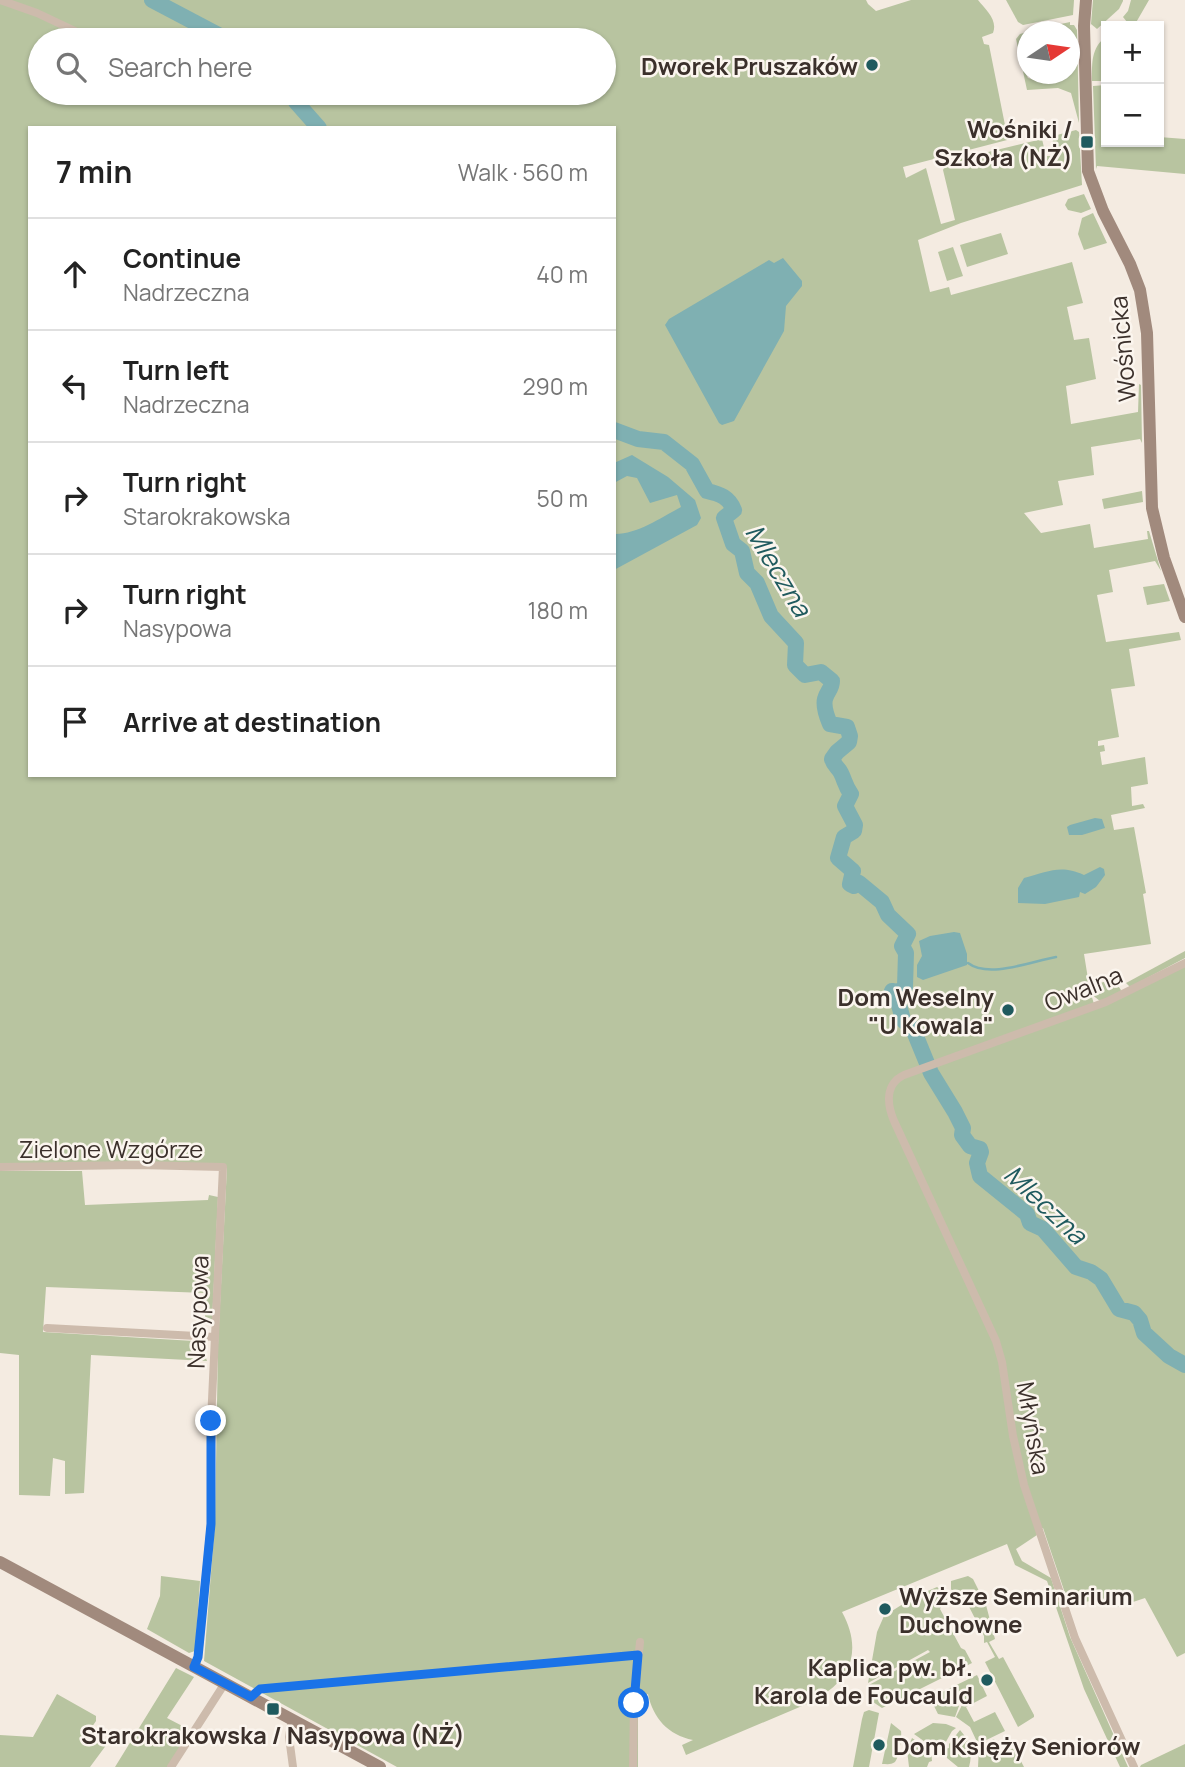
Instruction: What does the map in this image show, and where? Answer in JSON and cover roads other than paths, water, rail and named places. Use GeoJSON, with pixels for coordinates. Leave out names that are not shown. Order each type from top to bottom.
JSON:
{"type":"FeatureCollection","features":[{"type":"Feature","properties":{"kind":"street","name":"Wośnicka"},"geometry":{"type":"LineString","coordinates":[[1086,0],[1084,26],[1088,171],[1102,211],[1136,278],[1142,300],[1147,332],[1152,508],[1164,558],[1185,617]]}},
{"type":"Feature","properties":{"kind":"street"},"geometry":{"type":"LineString","coordinates":[[0,1],[37,13],[69,28]]}},
{"type":"Feature","properties":{"kind":"street","name":"Owalna"},"geometry":{"type":"LineString","coordinates":[[888,1100],[897,1078],[1106,1003],[1185,963]]}},
{"type":"Feature","properties":{"kind":"street","name":"Młyńska"},"geometry":{"type":"LineString","coordinates":[[888,1100],[894,1121],[996,1341],[1003,1362],[1013,1436],[1024,1485],[1075,1638],[1134,1767]]}},
{"type":"Feature","properties":{"kind":"street","name":"Zielone Wzgórze"},"geometry":{"type":"LineString","coordinates":[[0,1167],[223,1167]]}},
{"type":"Feature","properties":{"kind":"street","name":"Nasypowa"},"geometry":{"type":"LineString","coordinates":[[194,1667],[198,1657],[211,1524],[211,1421],[223,1167]]}},
{"type":"Feature","properties":{"kind":"street"},"geometry":{"type":"LineString","coordinates":[[47,1328],[215,1336]]}},
{"type":"Feature","properties":{"kind":"street"},"geometry":{"type":"LineString","coordinates":[[0,1562],[380,1767]]}},
{"type":"Feature","properties":{"kind":"street"},"geometry":{"type":"LineString","coordinates":[[633,1767],[640,1642]]}},
{"type":"Feature","properties":{"kind":"street"},"geometry":{"type":"LineString","coordinates":[[251,1697],[260,1689],[638,1655]]}},
{"type":"Feature","properties":{"kind":"street"},"geometry":{"type":"LineString","coordinates":[[171,1767],[225,1683]]}},
{"type":"Feature","properties":{"kind":"street"},"geometry":{"type":"LineString","coordinates":[[292,1719],[289,1737],[293,1767]]}},
{"type":"Feature","properties":{"kind":"water"},"geometry":{"type":"Polygon","coordinates":[[[783,258],[802,281],[802,286],[786,306],[784,331],[734,421],[722,425],[665,325],[669,319],[769,260],[774,263],[783,258]]]}},
{"type":"Feature","properties":{"kind":"water"},"geometry":{"type":"Polygon","coordinates":[[[632,455],[668,477],[695,500],[701,518],[697,525],[616,569],[616,534],[640,529],[681,507],[677,495],[650,503],[637,478],[627,476],[616,482],[616,462],[632,455]]]}},
{"type":"Feature","properties":{"kind":"water"},"geometry":{"type":"Polygon","coordinates":[[[1095,818],[1102,819],[1105,828],[1082,835],[1069,835],[1067,827],[1070,825],[1095,818]]]}},
{"type":"Feature","properties":{"kind":"water"},"geometry":{"type":"Polygon","coordinates":[[[1100,867],[1104,869],[1105,875],[1096,887],[1085,894],[1080,892],[1079,897],[1045,904],[1018,903],[1018,888],[1024,878],[1061,870],[1084,875],[1100,867]]]}},
{"type":"Feature","properties":{"kind":"water"},"geometry":{"type":"Polygon","coordinates":[[[960,933],[967,954],[967,965],[923,980],[917,977],[917,965],[922,956],[919,941],[930,936],[960,933]]]}},
{"type":"Feature","properties":{"kind":"waterway","name":"Mleczna"},"geometry":{"type":"LineString","coordinates":[[152,0],[205,28]]}},
{"type":"Feature","properties":{"kind":"waterway","name":"Mleczna"},"geometry":{"type":"LineString","coordinates":[[299,105],[317,126]]}},
{"type":"Feature","properties":{"kind":"waterway","name":"Mleczna"},"geometry":{"type":"LineString","coordinates":[[616,431],[638,439],[664,442],[692,464],[707,491],[730,502],[734,510],[724,518],[733,544],[742,551],[747,573],[757,583],[771,616],[796,643],[795,665],[805,675],[821,672],[832,681],[825,699],[827,715],[830,724],[847,727],[850,736],[849,742],[832,759],[851,794],[845,806],[855,825],[854,831],[844,837],[838,858],[853,871],[850,884],[854,886],[859,883],[882,902],[888,915],[908,934],[902,946],[906,953],[905,987],[898,992],[892,991],[891,995],[898,1001],[903,1020],[913,1029],[931,1073],[963,1128],[962,1135],[970,1146],[980,1149],[977,1163],[980,1176],[1027,1214],[1030,1223],[1043,1229],[1076,1267],[1101,1279],[1119,1309],[1134,1313],[1140,1320],[1144,1333],[1169,1356],[1185,1365]]}},
{"type":"Feature","properties":{"kind":"waterway"},"geometry":{"type":"LineString","coordinates":[[968,963],[977,968],[999,969],[1056,957]]}},
{"type":"Feature","properties":{"kind":"place","name":"Dworek Pruszaków"},"geometry":{"type":"Point","coordinates":[872,65]}},
{"type":"Feature","properties":{"kind":"place","name":"Wośniki / Szkoła (NŻ)"},"geometry":{"type":"Point","coordinates":[1087,142]}},
{"type":"Feature","properties":{"kind":"place","name":"Dom Weselny \"U Kowala\""},"geometry":{"type":"Point","coordinates":[1008,1010]}},
{"type":"Feature","properties":{"kind":"place","name":"Wyższe Seminarium Duchowne"},"geometry":{"type":"Point","coordinates":[885,1609]}},
{"type":"Feature","properties":{"kind":"place","name":"Kaplica pw. bł. Karola de Foucauld"},"geometry":{"type":"Point","coordinates":[987,1680]}},
{"type":"Feature","properties":{"kind":"place","name":"Starokrakowska / Nasypowa (NŻ)"},"geometry":{"type":"Point","coordinates":[273,1709]}},
{"type":"Feature","properties":{"kind":"place","name":"Dom Księży Seniorów"},"geometry":{"type":"Point","coordinates":[879,1745]}}]}
